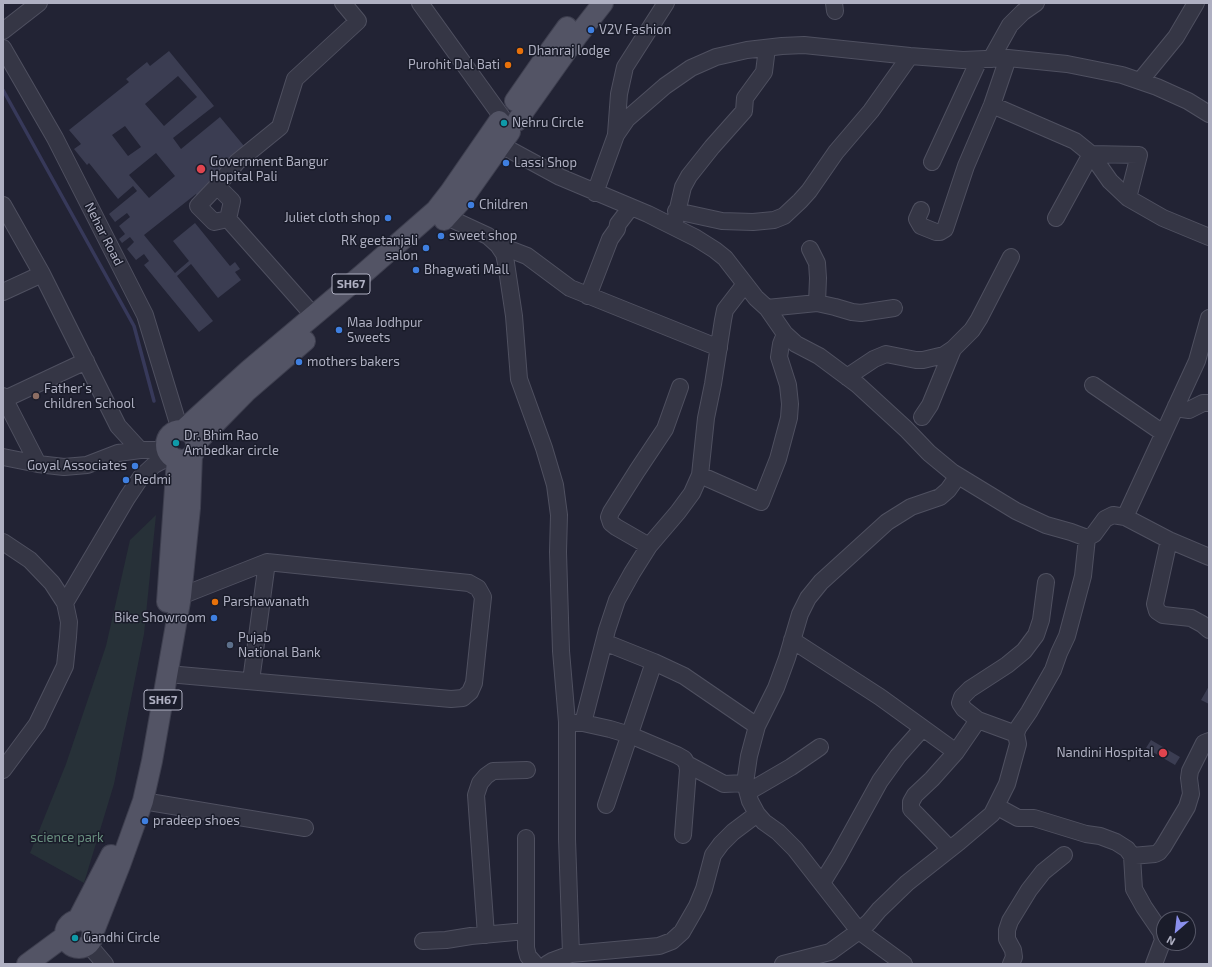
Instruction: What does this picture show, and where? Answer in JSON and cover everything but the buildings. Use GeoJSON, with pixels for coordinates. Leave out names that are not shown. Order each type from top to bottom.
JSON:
{"type":"FeatureCollection","features":[{"type":"Feature","properties":{"kind":"main road","name":"SH67"},"geometry":{"type":"LineString","coordinates":[[27,964],[65,936],[65,932],[69,924],[78,921],[104,870],[122,830],[148,724],[168,601],[181,446],[249,370],[318,321],[447,218],[462,200],[549,52],[586,3]]}},
{"type":"Feature","properties":{"kind":"main road","name":"SH67"},"geometry":{"type":"LineString","coordinates":[[318,321],[436,210],[603,3]]}},
{"type":"Feature","properties":{"kind":"main road","name":"SH67"},"geometry":{"type":"LineString","coordinates":[[90,940],[120,865],[143,801],[168,674],[181,596],[190,508],[181,446]]}},
{"type":"Feature","properties":{"kind":"main road"},"geometry":{"type":"LineString","coordinates":[[65,936],[67,941],[74,947],[84,947],[90,940],[92,932],[85,922],[78,921]]}},
{"type":"Feature","properties":{"kind":"street"},"geometry":{"type":"LineString","coordinates":[[3,31],[39,3]]}},
{"type":"Feature","properties":{"kind":"street"},"geometry":{"type":"LineString","coordinates":[[228,219],[214,222],[198,206],[237,162],[280,127],[295,79],[358,21],[343,3]]}},
{"type":"Feature","properties":{"kind":"street"},"geometry":{"type":"LineString","coordinates":[[420,3],[506,125],[540,167],[595,193],[631,207],[675,219],[753,222],[774,220],[784,216],[809,191],[836,152],[871,111],[910,56]]}},
{"type":"Feature","properties":{"kind":"street"},"geometry":{"type":"LineString","coordinates":[[616,135],[619,94],[625,67],[666,3]]}},
{"type":"Feature","properties":{"kind":"street"},"geometry":{"type":"LineString","coordinates":[[1140,81],[1176,37],[1196,3]]}},
{"type":"Feature","properties":{"kind":"street"},"geometry":{"type":"LineString","coordinates":[[932,162],[985,60],[1010,25],[1031,4]]}},
{"type":"Feature","properties":{"kind":"street"},"geometry":{"type":"LineString","coordinates":[[595,193],[616,135],[634,112],[664,86],[691,68],[716,57],[747,50],[804,45],[910,56],[985,60],[1008,58],[1067,64],[1122,75],[1207,107]]}},
{"type":"Feature","properties":{"kind":"street","name":"Nehar Road"},"geometry":{"type":"LineString","coordinates":[[3,48],[55,138],[145,315],[181,446]]}},
{"type":"Feature","properties":{"kind":"street"},"geometry":{"type":"LineString","coordinates":[[675,219],[683,187],[689,176],[712,146],[744,111],[745,98],[764,72],[767,48]]}},
{"type":"Feature","properties":{"kind":"street"},"geometry":{"type":"LineString","coordinates":[[921,210],[917,219],[921,226],[936,232],[940,232],[945,229],[966,166],[992,105],[1008,58]]}},
{"type":"Feature","properties":{"kind":"street"},"geometry":{"type":"LineString","coordinates":[[992,105],[1075,141],[1091,154],[1110,181],[1128,198],[1163,218],[1209,237]]}},
{"type":"Feature","properties":{"kind":"street"},"geometry":{"type":"LineString","coordinates":[[1091,154],[1139,155],[1128,198]]}},
{"type":"Feature","properties":{"kind":"street"},"geometry":{"type":"LineString","coordinates":[[1056,218],[1091,154]]}},
{"type":"Feature","properties":{"kind":"street"},"geometry":{"type":"LineString","coordinates":[[217,186],[232,201],[228,219]]}},
{"type":"Feature","properties":{"kind":"street"},"geometry":{"type":"LineString","coordinates":[[3,205],[42,274],[118,426],[140,450]]}},
{"type":"Feature","properties":{"kind":"street"},"geometry":{"type":"LineString","coordinates":[[588,296],[610,239],[618,224],[631,207]]}},
{"type":"Feature","properties":{"kind":"street"},"geometry":{"type":"LineString","coordinates":[[447,218],[488,236],[498,245],[504,254]]}},
{"type":"Feature","properties":{"kind":"street"},"geometry":{"type":"LineString","coordinates":[[228,219],[318,321]]}},
{"type":"Feature","properties":{"kind":"street"},"geometry":{"type":"LineString","coordinates":[[675,219],[725,258],[745,284],[767,308],[785,334],[796,344],[819,356],[847,377],[906,429],[929,453],[958,476],[1016,511],[1046,525],[1087,538]]}},
{"type":"Feature","properties":{"kind":"street"},"geometry":{"type":"LineString","coordinates":[[571,954],[567,839],[566,722],[561,651],[558,552],[559,515],[555,485],[544,448],[519,379],[514,316],[506,263],[501,246],[527,256],[570,288],[719,348]]}},
{"type":"Feature","properties":{"kind":"street"},"geometry":{"type":"LineString","coordinates":[[810,249],[817,263],[817,304]]}},
{"type":"Feature","properties":{"kind":"street"},"geometry":{"type":"LineString","coordinates":[[847,377],[874,359],[886,354],[923,360],[944,355],[953,349],[972,330],[979,319],[1011,257]]}},
{"type":"Feature","properties":{"kind":"street"},"geometry":{"type":"LineString","coordinates":[[3,292],[42,274]]}},
{"type":"Feature","properties":{"kind":"street"},"geometry":{"type":"LineString","coordinates":[[583,723],[604,642],[617,600],[649,546],[692,493],[700,475],[706,418],[725,310],[745,284]]}},
{"type":"Feature","properties":{"kind":"street"},"geometry":{"type":"LineString","coordinates":[[767,308],[817,304],[861,313],[894,308]]}},
{"type":"Feature","properties":{"kind":"street"},"geometry":{"type":"LineString","coordinates":[[1125,517],[1197,361],[1209,318]]}},
{"type":"Feature","properties":{"kind":"street"},"geometry":{"type":"LineString","coordinates":[[700,475],[761,502],[778,459],[790,418],[788,385],[779,357],[780,344],[785,334]]}},
{"type":"Feature","properties":{"kind":"street"},"geometry":{"type":"LineString","coordinates":[[922,417],[930,405],[953,349]]}},
{"type":"Feature","properties":{"kind":"street"},"geometry":{"type":"LineString","coordinates":[[38,464],[4,397],[86,361]]}},
{"type":"Feature","properties":{"kind":"street"},"geometry":{"type":"LineString","coordinates":[[1094,385],[1163,433]]}},
{"type":"Feature","properties":{"kind":"street"},"geometry":{"type":"LineString","coordinates":[[649,546],[616,527],[611,523],[609,517],[636,471],[657,443],[665,429],[680,387]]}},
{"type":"Feature","properties":{"kind":"street"},"geometry":{"type":"LineString","coordinates":[[1176,406],[1182,410],[1189,410],[1203,403],[1209,403]]}},
{"type":"Feature","properties":{"kind":"street"},"geometry":{"type":"LineString","coordinates":[[3,457],[38,464],[64,467],[87,465],[118,453],[181,446]]}},
{"type":"Feature","properties":{"kind":"street"},"geometry":{"type":"LineString","coordinates":[[65,603],[141,477],[154,465],[181,446]]}},
{"type":"Feature","properties":{"kind":"street"},"geometry":{"type":"LineString","coordinates":[[904,964],[859,931],[795,849],[757,814],[750,802],[746,787],[749,756],[757,726],[776,688],[787,658],[800,614],[808,598],[821,582],[887,522],[911,507],[940,497],[948,490],[958,476]]}},
{"type":"Feature","properties":{"kind":"street"},"geometry":{"type":"LineString","coordinates":[[1087,538],[1094,534],[1098,526],[1108,516],[1113,515],[1125,517],[1169,540],[1209,557]]}},
{"type":"Feature","properties":{"kind":"street"},"geometry":{"type":"LineString","coordinates":[[784,964],[828,958],[869,922],[879,910],[907,883],[950,850],[992,814],[1007,784],[1018,744],[1016,734],[1018,728],[1035,703],[1053,670],[1067,636],[1083,576],[1087,538]]}},
{"type":"Feature","properties":{"kind":"street"},"geometry":{"type":"LineString","coordinates":[[1169,540],[1156,604],[1157,611],[1163,615],[1191,618],[1209,630]]}},
{"type":"Feature","properties":{"kind":"street"},"geometry":{"type":"LineString","coordinates":[[3,542],[30,560],[52,583],[65,603],[69,622],[65,666],[37,724],[3,770]]}},
{"type":"Feature","properties":{"kind":"street"},"geometry":{"type":"LineString","coordinates":[[168,674],[451,700],[463,698],[470,692],[474,683],[484,597],[478,588],[469,584],[267,562],[181,596]]}},
{"type":"Feature","properties":{"kind":"street"},"geometry":{"type":"LineString","coordinates":[[251,681],[267,562]]}},
{"type":"Feature","properties":{"kind":"street"},"geometry":{"type":"LineString","coordinates":[[1016,734],[978,720],[964,709],[960,703],[962,697],[970,690],[1007,665],[1024,651],[1036,635],[1041,620],[1046,582]]}},
{"type":"Feature","properties":{"kind":"street"},"geometry":{"type":"LineString","coordinates":[[792,640],[880,696],[922,729],[956,752]]}},
{"type":"Feature","properties":{"kind":"street"},"geometry":{"type":"LineString","coordinates":[[604,642],[684,676],[757,726]]}},
{"type":"Feature","properties":{"kind":"street"},"geometry":{"type":"LineString","coordinates":[[606,805],[654,662]]}},
{"type":"Feature","properties":{"kind":"street"},"geometry":{"type":"LineString","coordinates":[[950,850],[916,815],[912,809],[911,802],[915,795],[932,779],[956,752],[978,720]]}},
{"type":"Feature","properties":{"kind":"street"},"geometry":{"type":"LineString","coordinates":[[566,722],[583,723],[630,735],[684,759],[686,764],[686,797],[683,835]]}},
{"type":"Feature","properties":{"kind":"street"},"geometry":{"type":"LineString","coordinates":[[822,883],[842,851],[880,781],[898,756],[922,729]]}},
{"type":"Feature","properties":{"kind":"street"},"geometry":{"type":"LineString","coordinates":[[1132,856],[1155,854],[1163,847],[1187,807],[1191,794],[1189,778],[1190,771],[1204,744],[1209,741]]}},
{"type":"Feature","properties":{"kind":"street"},"geometry":{"type":"LineString","coordinates":[[686,764],[724,784],[746,787],[790,768],[820,748]]}},
{"type":"Feature","properties":{"kind":"street"},"geometry":{"type":"LineString","coordinates":[[486,935],[476,795],[480,783],[493,771],[527,770]]}},
{"type":"Feature","properties":{"kind":"street"},"geometry":{"type":"LineString","coordinates":[[143,801],[305,828]]}},
{"type":"Feature","properties":{"kind":"street"},"geometry":{"type":"LineString","coordinates":[[996,806],[1018,818],[1034,818],[1116,842],[1127,849],[1132,856],[1134,889],[1161,932],[1163,940],[1154,964]]}},
{"type":"Feature","properties":{"kind":"street"},"geometry":{"type":"LineString","coordinates":[[547,964],[571,954],[659,946],[672,941],[682,932],[698,906],[713,855],[733,832],[757,814]]}},
{"type":"Feature","properties":{"kind":"street"},"geometry":{"type":"LineString","coordinates":[[526,838],[526,948],[528,956],[535,964]]}},
{"type":"Feature","properties":{"kind":"street"},"geometry":{"type":"LineString","coordinates":[[1011,964],[1014,957],[1013,950],[1007,939],[1007,930],[1010,922],[1028,890],[1043,872],[1064,854]]}},
{"type":"Feature","properties":{"kind":"street"},"geometry":{"type":"LineString","coordinates":[[423,941],[446,940],[526,931]]}},
{"type":"Feature","properties":{"kind":"street"},"geometry":{"type":"LineString","coordinates":[[90,940],[105,964]]}},
{"type":"Feature","properties":{"kind":"green space","name":"science park"},"geometry":{"type":"Polygon","coordinates":[[[156,515],[144,634],[114,784],[84,883],[30,853],[66,764],[106,646],[130,540],[156,515]]]}},
{"type":"Feature","properties":{"kind":"waterway"},"geometry":{"type":"LineString","coordinates":[[3,90],[134,326],[154,401]]}},
{"type":"Feature","properties":{"kind":"place","name":"V2V Fashion"},"geometry":{"type":"Point","coordinates":[591,30]}},
{"type":"Feature","properties":{"kind":"place","name":"Dhanraj lodge"},"geometry":{"type":"Point","coordinates":[520,51]}},
{"type":"Feature","properties":{"kind":"place","name":"Purohit Dal Bati"},"geometry":{"type":"Point","coordinates":[508,65]}},
{"type":"Feature","properties":{"kind":"place","name":"Nehru Circle"},"geometry":{"type":"Point","coordinates":[504,123]}},
{"type":"Feature","properties":{"kind":"place","name":"Lassi Shop"},"geometry":{"type":"Point","coordinates":[506,163]}},
{"type":"Feature","properties":{"kind":"place","name":"Government Bangur Hopital Pali"},"geometry":{"type":"Point","coordinates":[201,169]}},
{"type":"Feature","properties":{"kind":"place","name":"Children"},"geometry":{"type":"Point","coordinates":[471,205]}},
{"type":"Feature","properties":{"kind":"place","name":"Juliet cloth shop"},"geometry":{"type":"Point","coordinates":[388,218]}},
{"type":"Feature","properties":{"kind":"place","name":"sweet shop"},"geometry":{"type":"Point","coordinates":[441,236]}},
{"type":"Feature","properties":{"kind":"place","name":"RK geetanjali salon"},"geometry":{"type":"Point","coordinates":[426,248]}},
{"type":"Feature","properties":{"kind":"place","name":"Bhagwati Mall"},"geometry":{"type":"Point","coordinates":[416,270]}},
{"type":"Feature","properties":{"kind":"place","name":"Maa Jodhpur Sweets"},"geometry":{"type":"Point","coordinates":[339,330]}},
{"type":"Feature","properties":{"kind":"place","name":"mothers bakers"},"geometry":{"type":"Point","coordinates":[299,362]}},
{"type":"Feature","properties":{"kind":"place","name":"Father's children School"},"geometry":{"type":"Point","coordinates":[36,396]}},
{"type":"Feature","properties":{"kind":"place","name":"Dr. Bhim Rao Ambedkar circle"},"geometry":{"type":"Point","coordinates":[176,443]}},
{"type":"Feature","properties":{"kind":"place","name":"Goyal Associates"},"geometry":{"type":"Point","coordinates":[135,466]}},
{"type":"Feature","properties":{"kind":"place","name":"Redmi"},"geometry":{"type":"Point","coordinates":[126,480]}},
{"type":"Feature","properties":{"kind":"place","name":"Parshawanath"},"geometry":{"type":"Point","coordinates":[215,602]}},
{"type":"Feature","properties":{"kind":"place","name":"Bike Showroom"},"geometry":{"type":"Point","coordinates":[214,618]}},
{"type":"Feature","properties":{"kind":"place","name":"Pujab National Bank"},"geometry":{"type":"Point","coordinates":[230,645]}},
{"type":"Feature","properties":{"kind":"place","name":"Nandini Hospital"},"geometry":{"type":"Point","coordinates":[1163,753]}},
{"type":"Feature","properties":{"kind":"place","name":"pradeep shoes"},"geometry":{"type":"Point","coordinates":[145,821]}},
{"type":"Feature","properties":{"kind":"place","name":"Gandhi Circle"},"geometry":{"type":"Point","coordinates":[75,938]}}]}
